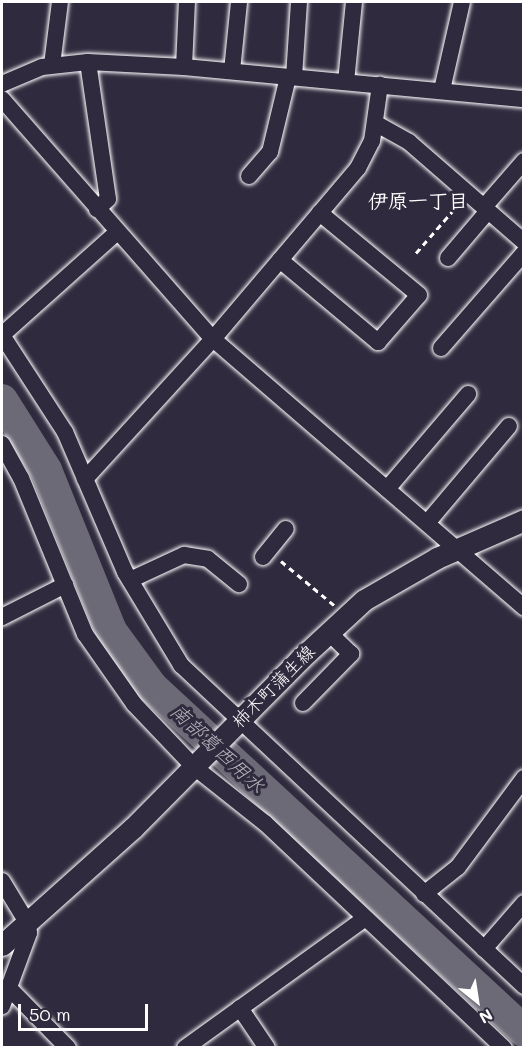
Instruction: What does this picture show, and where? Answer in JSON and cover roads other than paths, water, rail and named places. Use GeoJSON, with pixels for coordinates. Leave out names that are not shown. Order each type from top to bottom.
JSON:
{"type":"FeatureCollection","features":[{"type":"Feature","properties":{"kind":"main road","name":"柿木町蒲生線"},"geometry":{"type":"LineString","coordinates":[[2,945],[133,828],[328,632],[364,600],[455,549],[524,520]]}},
{"type":"Feature","properties":{"kind":"street"},"geometry":{"type":"LineString","coordinates":[[52,65],[60,2]]}},
{"type":"Feature","properties":{"kind":"street"},"geometry":{"type":"LineString","coordinates":[[184,67],[187,2]]}},
{"type":"Feature","properties":{"kind":"street"},"geometry":{"type":"LineString","coordinates":[[232,71],[239,2]]}},
{"type":"Feature","properties":{"kind":"street"},"geometry":{"type":"LineString","coordinates":[[249,177],[270,152],[291,77],[299,2]]}},
{"type":"Feature","properties":{"kind":"street"},"geometry":{"type":"LineString","coordinates":[[345,82],[354,2]]}},
{"type":"Feature","properties":{"kind":"street"},"geometry":{"type":"LineString","coordinates":[[442,90],[462,2]]}},
{"type":"Feature","properties":{"kind":"street"},"geometry":{"type":"LineString","coordinates":[[88,62],[108,200],[97,209]]}},
{"type":"Feature","properties":{"kind":"street"},"geometry":{"type":"LineString","coordinates":[[2,84],[52,65],[88,62],[232,71],[524,99]]}},
{"type":"Feature","properties":{"kind":"street"},"geometry":{"type":"LineString","coordinates":[[85,479],[213,339],[358,168],[372,141],[380,86]]}},
{"type":"Feature","properties":{"kind":"street"},"geometry":{"type":"LineString","coordinates":[[2,99],[213,339],[323,427],[387,489],[524,607]]}},
{"type":"Feature","properties":{"kind":"street"},"geometry":{"type":"LineString","coordinates":[[375,123],[409,142],[524,242]]}},
{"type":"Feature","properties":{"kind":"street"},"geometry":{"type":"LineString","coordinates":[[448,258],[524,161]]}},
{"type":"Feature","properties":{"kind":"street"},"geometry":{"type":"LineString","coordinates":[[280,260],[378,342],[419,295],[320,213]]}},
{"type":"Feature","properties":{"kind":"street"},"geometry":{"type":"LineString","coordinates":[[117,232],[2,335],[65,432],[130,580],[181,665],[236,723],[524,986]]}},
{"type":"Feature","properties":{"kind":"street"},"geometry":{"type":"LineString","coordinates":[[441,348],[524,253]]}},
{"type":"Feature","properties":{"kind":"street"},"geometry":{"type":"LineString","coordinates":[[387,489],[468,394]]}},
{"type":"Feature","properties":{"kind":"street"},"geometry":{"type":"LineString","coordinates":[[427,523],[509,426]]}},
{"type":"Feature","properties":{"kind":"street"},"geometry":{"type":"LineString","coordinates":[[2,444],[21,478],[92,647],[134,704],[504,1047]]}},
{"type":"Feature","properties":{"kind":"street"},"geometry":{"type":"LineString","coordinates":[[269,556],[286,529]]}},
{"type":"Feature","properties":{"kind":"street"},"geometry":{"type":"LineString","coordinates":[[130,580],[184,555],[208,559],[239,584]]}},
{"type":"Feature","properties":{"kind":"street"},"geometry":{"type":"LineString","coordinates":[[2,617],[65,585]]}},
{"type":"Feature","properties":{"kind":"street"},"geometry":{"type":"LineString","coordinates":[[303,703],[351,654],[328,632]]}},
{"type":"Feature","properties":{"kind":"street"},"geometry":{"type":"LineString","coordinates":[[424,894],[458,867],[524,778]]}},
{"type":"Feature","properties":{"kind":"street"},"geometry":{"type":"LineString","coordinates":[[2,881],[28,924],[26,945],[2,1006]]}},
{"type":"Feature","properties":{"kind":"street"},"geometry":{"type":"LineString","coordinates":[[484,949],[524,903]]}},
{"type":"Feature","properties":{"kind":"street"},"geometry":{"type":"LineString","coordinates":[[185,1047],[207,1041],[240,1008],[365,918]]}},
{"type":"Feature","properties":{"kind":"street"},"geometry":{"type":"LineString","coordinates":[[9,988],[68,1047]]}},
{"type":"Feature","properties":{"kind":"street"},"geometry":{"type":"LineString","coordinates":[[240,1008],[267,1047]]}},
{"type":"Feature","properties":{"kind":"waterway","name":"南部葛西用水"},"geometry":{"type":"LineString","coordinates":[[2,400],[46,470],[111,631],[152,687],[524,1031]]}},
{"type":"Feature","properties":{"kind":"district","name":"伊原一丁目"},"geometry":{"type":"Point","coordinates":[418,200]}}]}
